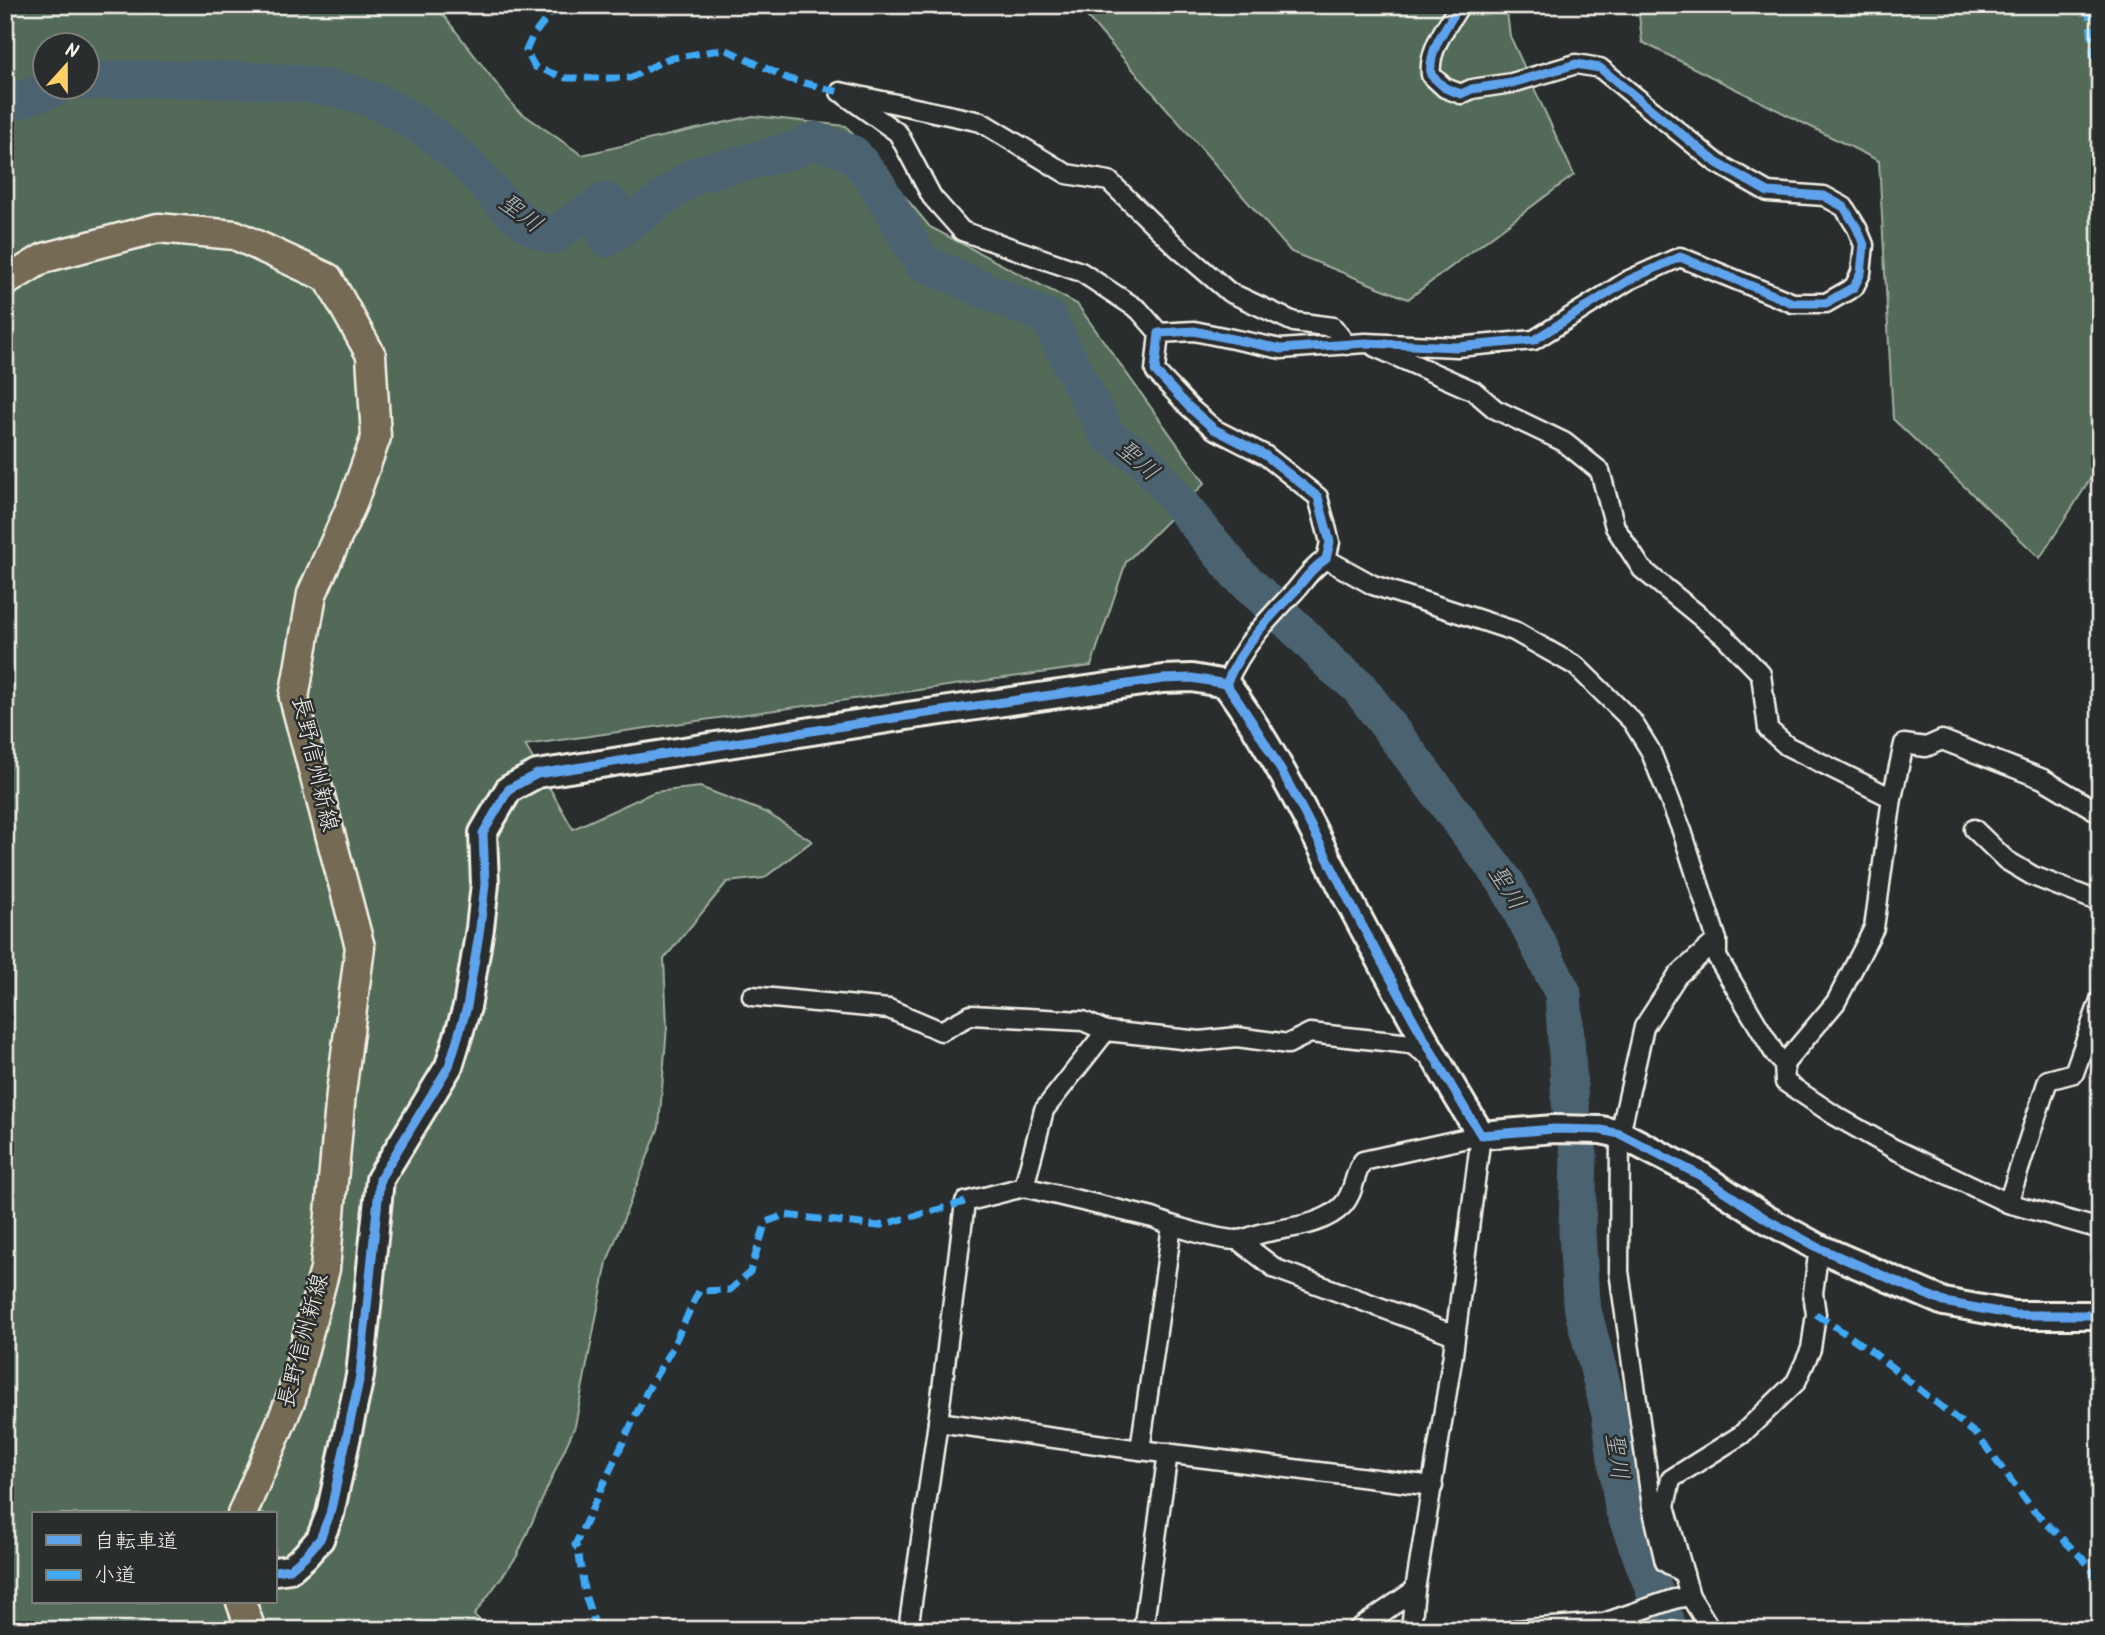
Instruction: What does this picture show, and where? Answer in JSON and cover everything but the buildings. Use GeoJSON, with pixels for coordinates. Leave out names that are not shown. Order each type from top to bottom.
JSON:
{"type":"FeatureCollection","features":[{"type":"Feature","properties":{"kind":"main road","name":"長野信州新線"},"geometry":{"type":"LineString","coordinates":[[5,282],[44,258],[158,228],[236,235],[328,278],[371,355],[376,437],[352,503],[312,594],[294,698],[360,947],[341,1093],[325,1269],[291,1399],[243,1512]]}},
{"type":"Feature","properties":{"kind":"main road"},"geometry":{"type":"LineString","coordinates":[[243,1604],[251,1630]]}},
{"type":"Feature","properties":{"kind":"street"},"geometry":{"type":"LineString","coordinates":[[1158,332],[1194,331],[1281,349],[1365,343],[1457,347],[1534,340],[1629,281],[1680,257],[1793,303],[1826,303],[1854,287],[1861,273],[1864,245],[1844,207],[1824,196],[1768,192],[1717,163],[1600,68],[1576,64],[1512,83],[1472,89],[1461,94],[1445,88],[1431,75],[1430,62],[1442,33],[1460,5]]}},
{"type":"Feature","properties":{"kind":"street"},"geometry":{"type":"LineString","coordinates":[[1226,684],[1234,664],[1257,630],[1298,588],[1314,567],[1326,559],[1330,542],[1318,497],[1265,455],[1214,429],[1189,407],[1155,371],[1158,332],[1139,310],[1081,272],[962,231],[932,197],[898,133],[841,92],[981,122],[1067,174],[1109,181],[1179,249],[1229,292],[1294,322],[1333,327],[1347,345]]}},
{"type":"Feature","properties":{"kind":"street"},"geometry":{"type":"LineString","coordinates":[[1365,343],[1474,391],[1495,409],[1564,442],[1600,471],[1615,527],[1642,569],[1724,636],[1761,674],[1768,729],[1787,746],[1892,798]]}},
{"type":"Feature","properties":{"kind":"street"},"geometry":{"type":"LineString","coordinates":[[1326,559],[1373,585],[1514,631],[1576,666],[1632,721],[1650,750],[1682,831],[1717,940],[1717,957],[1775,1054],[1784,1064],[1785,1082],[1834,1115],[1894,1149],[2008,1203],[2100,1229]]}},
{"type":"Feature","properties":{"kind":"street"},"geometry":{"type":"LineString","coordinates":[[276,1571],[290,1569],[305,1556],[320,1539],[330,1514],[360,1376],[380,1179],[449,1066],[467,1007],[480,928],[485,884],[483,833],[509,789],[537,774],[907,716],[1163,679],[1192,678],[1226,684],[1250,717],[1305,814],[1434,1060],[1481,1135],[1455,1335],[1411,1630]]}},
{"type":"Feature","properties":{"kind":"street"},"geometry":{"type":"LineString","coordinates":[[1784,1064],[1836,1002],[1874,928],[1892,798],[1904,744],[1926,747],[1942,740],[2043,779],[2100,813]]}},
{"type":"Feature","properties":{"kind":"street"},"geometry":{"type":"LineString","coordinates":[[1974,829],[2006,860],[2033,876],[2100,902]]}},
{"type":"Feature","properties":{"kind":"street"},"geometry":{"type":"LineString","coordinates":[[1684,1574],[1665,1562],[1651,1507],[1619,1271],[1610,1132],[1644,1027],[1678,976],[1717,940]]}},
{"type":"Feature","properties":{"kind":"street"},"geometry":{"type":"LineString","coordinates":[[752,996],[888,1009],[941,1031],[971,1015],[1083,1021],[1106,1031],[1200,1041],[1237,1037],[1288,1044],[1310,1033],[1411,1044],[1434,1060]]}},
{"type":"Feature","properties":{"kind":"street"},"geometry":{"type":"LineString","coordinates":[[2008,1203],[2048,1080],[2074,1073],[2100,1000]]}},
{"type":"Feature","properties":{"kind":"street"},"geometry":{"type":"LineString","coordinates":[[1024,1187],[1044,1110],[1106,1031]]}},
{"type":"Feature","properties":{"kind":"street"},"geometry":{"type":"LineString","coordinates":[[1238,1240],[1315,1222],[1335,1211],[1352,1192],[1355,1172],[1363,1161],[1481,1135],[1554,1129],[1610,1132],[1701,1176],[1766,1219],[1819,1248],[1944,1302],[2015,1315],[2100,1315]]}},
{"type":"Feature","properties":{"kind":"street"},"geometry":{"type":"LineString","coordinates":[[908,1630],[938,1422],[965,1202],[1024,1187],[1128,1212],[1172,1226],[1238,1240],[1276,1269],[1455,1335]]}},
{"type":"Feature","properties":{"kind":"street"},"geometry":{"type":"LineString","coordinates":[[1140,1450],[1172,1226]]}},
{"type":"Feature","properties":{"kind":"street"},"geometry":{"type":"LineString","coordinates":[[1711,1630],[1682,1597],[1684,1574],[1665,1506],[1671,1479],[1741,1435],[1796,1382],[1811,1349],[1816,1314],[1813,1293],[1819,1248]]}},
{"type":"Feature","properties":{"kind":"street"},"geometry":{"type":"LineString","coordinates":[[938,1422],[1433,1486]]}},
{"type":"Feature","properties":{"kind":"street"},"geometry":{"type":"LineString","coordinates":[[1143,1630],[1168,1453]]}},
{"type":"Feature","properties":{"kind":"street"},"geometry":{"type":"LineString","coordinates":[[1357,1630],[1415,1590]]}},
{"type":"Feature","properties":{"kind":"street"},"geometry":{"type":"LineString","coordinates":[[1514,1630],[1606,1626],[1626,1616],[1682,1597]]}},
{"type":"Feature","properties":{"kind":"green space"},"geometry":{"type":"Polygon","coordinates":[[[5,5],[439,5],[441,12],[516,109],[582,155],[753,116],[846,126],[930,227],[1077,304],[1205,483],[1126,562],[1091,666],[525,745],[573,829],[654,792],[700,787],[767,813],[812,841],[764,878],[727,882],[664,959],[667,1026],[659,1127],[607,1262],[575,1426],[517,1556],[474,1615],[491,1630],[5,1630],[5,5]]]}},
{"type":"Feature","properties":{"kind":"green space"},"geometry":{"type":"Polygon","coordinates":[[[1077,5],[1506,5],[1510,36],[1574,175],[1408,299],[1291,252],[1077,5]]]}},
{"type":"Feature","properties":{"kind":"green space"},"geometry":{"type":"Polygon","coordinates":[[[1638,5],[2100,5],[2100,464],[2040,558],[1893,419],[1879,161],[1642,42],[1638,5]]]}},
{"type":"Feature","properties":{"kind":"waterway","name":"聖川"},"geometry":{"type":"LineString","coordinates":[[102,80],[193,79],[304,84],[367,98],[401,114],[433,135],[465,162],[522,221],[552,236],[605,200],[612,205],[606,239],[695,175],[794,150],[814,140],[853,154],[875,181],[922,262],[1048,318],[1107,435],[1144,460],[1237,573],[1332,665],[1358,686],[1507,884],[1563,993],[1570,1102],[1579,1155],[1577,1231],[1581,1303],[1610,1414],[1623,1508],[1669,1630]]}},
{"type":"Feature","properties":{"kind":"waterway","name":"聖川"},"geometry":{"type":"LineString","coordinates":[[5,105],[32,96]]}},
{"type":"Feature","properties":{"kind":"marked path"},"geometry":{"type":"LineString","coordinates":[[557,5],[532,37],[526,51],[535,67],[566,78],[630,78],[667,59],[725,49],[789,79],[840,92]]}},
{"type":"Feature","properties":{"kind":"marked path"},"geometry":{"type":"LineString","coordinates":[[2088,5],[2094,58],[2100,61]]}},
{"type":"Feature","properties":{"kind":"marked path"},"geometry":{"type":"LineString","coordinates":[[597,1630],[585,1595],[578,1549],[575,1545],[647,1391],[671,1350],[699,1291],[730,1290],[750,1272],[766,1222],[785,1215],[878,1226],[965,1202]]}},
{"type":"Feature","properties":{"kind":"marked path"},"geometry":{"type":"LineString","coordinates":[[1816,1314],[1870,1350],[1977,1435],[2033,1510],[2089,1565],[2100,1584]]}},
{"type":"Feature","properties":{"kind":"cycle path"},"geometry":{"type":"LineString","coordinates":[[1226,684],[1256,634],[1326,559],[1330,542],[1318,497],[1265,455],[1214,429],[1155,371],[1159,333],[1194,331],[1281,349],[1365,343],[1457,347],[1534,340],[1629,280],[1680,257],[1793,303],[1826,303],[1854,287],[1861,273],[1864,245],[1844,207],[1824,196],[1768,192],[1717,163],[1600,68],[1576,64],[1512,83],[1472,89],[1461,94],[1445,88],[1431,75],[1432,56],[1460,5]]}},
{"type":"Feature","properties":{"kind":"cycle path"},"geometry":{"type":"LineString","coordinates":[[276,1571],[290,1569],[305,1556],[320,1539],[330,1514],[360,1376],[380,1179],[449,1066],[467,1007],[480,928],[485,884],[483,833],[509,789],[537,774],[1163,679],[1192,678],[1226,684],[1243,708],[1290,786],[1361,924],[1481,1135],[1554,1129],[1601,1130],[1620,1134],[1701,1176],[1766,1219],[1819,1248],[1944,1302],[2015,1315],[2100,1315]]}}]}
